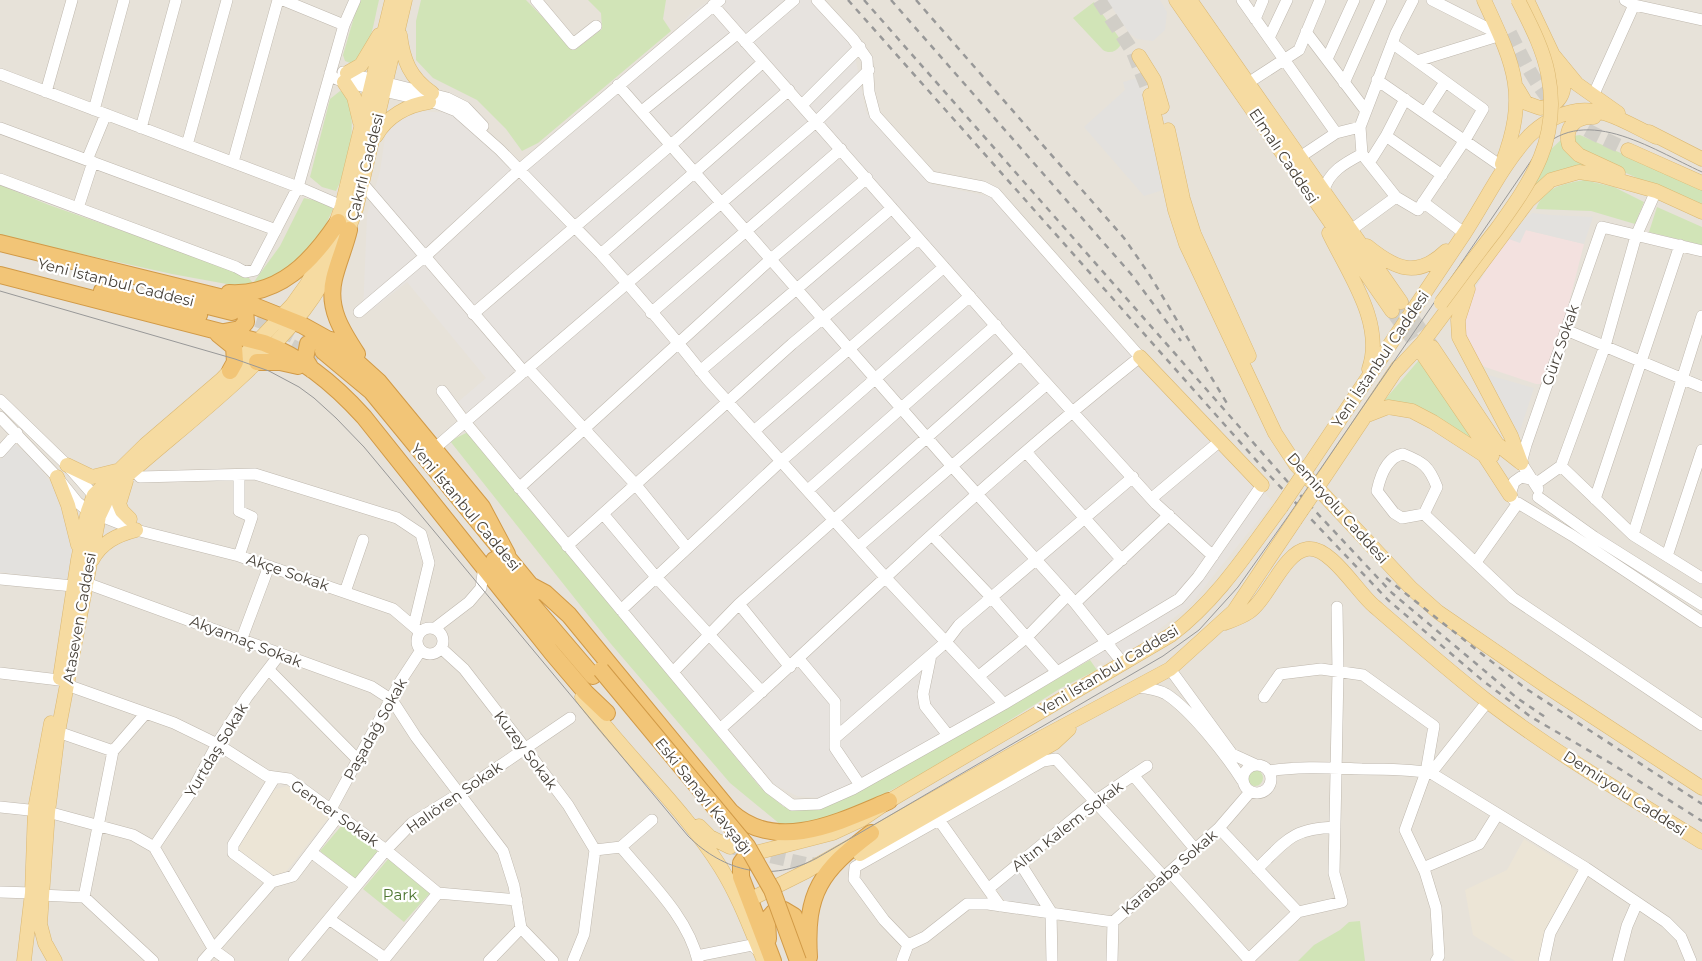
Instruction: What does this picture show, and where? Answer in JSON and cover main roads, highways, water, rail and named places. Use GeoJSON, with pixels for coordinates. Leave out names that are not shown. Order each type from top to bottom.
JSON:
{"type":"FeatureCollection","features":[{"type":"Feature","properties":{"kind":"highway"},"geometry":{"type":"LineString","coordinates":[[0,243],[193,290],[244,294],[276,285],[304,265],[343,219]]}},
{"type":"Feature","properties":{"kind":"highway"},"geometry":{"type":"LineString","coordinates":[[343,219],[332,300],[339,325],[365,367],[482,507],[506,554]]}},
{"type":"Feature","properties":{"kind":"highway","name":"Yeni İstanbul Caddesi"},"geometry":{"type":"LineString","coordinates":[[0,253],[231,311]]}},
{"type":"Feature","properties":{"kind":"highway","name":"Yeni İstanbul Caddesi"},"geometry":{"type":"LineString","coordinates":[[0,265],[231,311]]}},
{"type":"Feature","properties":{"kind":"highway"},"geometry":{"type":"LineString","coordinates":[[0,275],[214,332],[256,341],[273,346],[293,357],[321,356],[365,367]]}},
{"type":"Feature","properties":{"kind":"highway"},"geometry":{"type":"LineString","coordinates":[[193,290],[231,311],[287,319],[321,356],[341,393],[364,417],[552,653],[586,693],[607,713]]}},
{"type":"Feature","properties":{"kind":"highway"},"geometry":{"type":"LineString","coordinates":[[214,332],[234,331],[240,329],[246,322],[245,310],[231,311]]}},
{"type":"Feature","properties":{"kind":"highway"},"geometry":{"type":"LineString","coordinates":[[214,332],[229,341],[234,348],[235,362],[230,371]]}},
{"type":"Feature","properties":{"kind":"highway"},"geometry":{"type":"LineString","coordinates":[[257,362],[280,362],[321,356]]}},
{"type":"Feature","properties":{"kind":"highway","name":"Yeni İstanbul Caddesi"},"geometry":{"type":"LineString","coordinates":[[321,356],[370,391],[506,554],[523,586]]}},
{"type":"Feature","properties":{"kind":"highway","name":"Yeni İstanbul Caddesi"},"geometry":{"type":"LineString","coordinates":[[321,356],[362,400],[597,673]]}},
{"type":"Feature","properties":{"kind":"highway"},"geometry":{"type":"LineString","coordinates":[[523,586],[535,618],[607,713]]}},
{"type":"Feature","properties":{"kind":"highway"},"geometry":{"type":"LineString","coordinates":[[523,586],[545,593],[569,614],[731,812],[740,820],[772,832],[797,832],[838,822],[889,801]]}},
{"type":"Feature","properties":{"kind":"highway","name":"Eski Sanayi Kavşağı"},"geometry":{"type":"LineString","coordinates":[[597,673],[747,846],[772,890],[805,960]]}},
{"type":"Feature","properties":{"kind":"highway","name":"Eski Sanayi Kavşağı"},"geometry":{"type":"LineString","coordinates":[[597,673],[735,846],[763,894],[788,961]]}},
{"type":"Feature","properties":{"kind":"highway"},"geometry":{"type":"LineString","coordinates":[[805,960],[809,916],[816,892],[836,861],[871,834]]}},
{"type":"Feature","properties":{"kind":"highway"},"geometry":{"type":"LineString","coordinates":[[747,855],[741,864],[740,872],[767,956]]}},
{"type":"Feature","properties":{"kind":"highway"},"geometry":{"type":"LineString","coordinates":[[767,956],[767,920],[774,912],[784,910],[794,916],[797,921],[805,960]]}},
{"type":"Feature","properties":{"kind":"main road","name":"Çakırlı Caddesi"},"geometry":{"type":"LineString","coordinates":[[392,0],[392,26]]}},
{"type":"Feature","properties":{"kind":"main road","name":"Çakırlı Caddesi"},"geometry":{"type":"LineString","coordinates":[[343,219],[363,184],[372,145],[378,85],[392,26],[405,0]]}},
{"type":"Feature","properties":{"kind":"main road","name":"Elmalı Caddesi"},"geometry":{"type":"LineString","coordinates":[[1176,0],[1311,196],[1397,306],[1351,230],[1190,0]]}},
{"type":"Feature","properties":{"kind":"main road"},"geometry":{"type":"LineString","coordinates":[[1484,0],[1505,34]]}},
{"type":"Feature","properties":{"kind":"main road"},"geometry":{"type":"LineString","coordinates":[[1494,0],[1505,34],[1516,85],[1522,99],[1532,106],[1544,108],[1556,102],[1562,95],[1564,82],[1554,56],[1527,0]]}},
{"type":"Feature","properties":{"kind":"main road","name":"Yeni İstanbul Caddesi"},"geometry":{"type":"LineString","coordinates":[[749,900],[807,871],[1091,711],[1170,669],[1234,611],[1441,303],[1529,184],[1543,154],[1551,115],[1551,90],[1539,43],[1518,0]]}},
{"type":"Feature","properties":{"kind":"main road"},"geometry":{"type":"LineString","coordinates":[[361,126],[354,97],[346,77],[361,66],[392,26],[409,69],[416,81],[430,97],[392,117],[381,128],[372,145]]}},
{"type":"Feature","properties":{"kind":"main road"},"geometry":{"type":"LineString","coordinates":[[1138,56],[1159,91],[1183,199],[1194,234],[1255,371],[1275,432]]}},
{"type":"Feature","properties":{"kind":"main road"},"geometry":{"type":"LineString","coordinates":[[1554,56],[1577,84],[1656,137]]}},
{"type":"Feature","properties":{"kind":"main road","name":"Çakırlı Caddesi"},"geometry":{"type":"LineString","coordinates":[[287,319],[317,291],[343,219],[361,126],[378,85]]}},
{"type":"Feature","properties":{"kind":"main road"},"geometry":{"type":"LineString","coordinates":[[1490,192],[1516,122],[1516,85]]}},
{"type":"Feature","properties":{"kind":"main road","name":"Demiryolu Caddesi"},"geometry":{"type":"LineString","coordinates":[[1150,95],[1175,210],[1184,238],[1275,432],[1292,461],[1411,588],[1438,612],[1546,686],[1702,788]]}},
{"type":"Feature","properties":{"kind":"main road"},"geometry":{"type":"LineString","coordinates":[[1490,192],[1528,137],[1548,122],[1570,112],[1584,110],[1607,114],[1702,159]]}},
{"type":"Feature","properties":{"kind":"main road"},"geometry":{"type":"LineString","coordinates":[[1656,137],[1605,120],[1589,117],[1573,123],[1567,136],[1569,145],[1575,152],[1702,212]]}},
{"type":"Feature","properties":{"kind":"main road"},"geometry":{"type":"LineString","coordinates":[[1628,150],[1702,183]]}},
{"type":"Feature","properties":{"kind":"main road"},"geometry":{"type":"LineString","coordinates":[[1394,373],[1422,342],[1528,200],[1543,185],[1559,176],[1579,172],[1656,191]]}},
{"type":"Feature","properties":{"kind":"main road","name":"Yeni İstanbul Caddesi"},"geometry":{"type":"LineString","coordinates":[[747,855],[833,833],[860,820],[1122,662],[1171,635],[1192,618],[1218,592],[1281,506],[1490,192]]}},
{"type":"Feature","properties":{"kind":"main road"},"geometry":{"type":"LineString","coordinates":[[1311,196],[1370,317],[1374,339],[1372,360],[1364,383]]}},
{"type":"Feature","properties":{"kind":"main road"},"geometry":{"type":"LineString","coordinates":[[1351,230],[1389,263],[1409,269],[1420,268],[1433,262],[1464,233]]}},
{"type":"Feature","properties":{"kind":"main road"},"geometry":{"type":"LineString","coordinates":[[1365,416],[1388,407],[1412,411],[1433,422],[1484,455],[1514,499],[1491,456],[1428,351],[1497,444],[1523,465],[1512,436],[1459,337],[1458,320],[1472,277]]}},
{"type":"Feature","properties":{"kind":"main road"},"geometry":{"type":"LineString","coordinates":[[96,507],[119,470],[230,371],[256,341],[287,319]]}},
{"type":"Feature","properties":{"kind":"main road","name":"Ataseven Caddesi"},"geometry":{"type":"LineString","coordinates":[[24,961],[36,894],[41,811],[79,584],[96,507],[134,470],[257,362],[273,346],[287,319]]}},
{"type":"Feature","properties":{"kind":"main road"},"geometry":{"type":"LineString","coordinates":[[1140,357],[1262,484]]}},
{"type":"Feature","properties":{"kind":"main road"},"geometry":{"type":"LineString","coordinates":[[71,470],[92,477],[119,470]]}},
{"type":"Feature","properties":{"kind":"main road"},"geometry":{"type":"LineString","coordinates":[[61,482],[83,564],[106,543],[138,527],[118,504],[122,488],[134,470]]}},
{"type":"Feature","properties":{"kind":"main road","name":"Demiryolu Caddesi"},"geometry":{"type":"LineString","coordinates":[[1220,624],[1236,620],[1250,612],[1264,597],[1296,553],[1307,549],[1319,551],[1334,562],[1372,605],[1488,701],[1577,763],[1702,842]]}},
{"type":"Feature","properties":{"kind":"main road"},"geometry":{"type":"LineString","coordinates":[[552,653],[590,707],[708,849],[732,888],[767,956]]}},
{"type":"Feature","properties":{"kind":"main road","name":"Ataseven Caddesi"},"geometry":{"type":"LineString","coordinates":[[41,811],[58,732],[63,683]]}},
{"type":"Feature","properties":{"kind":"main road","name":"Yeni İstanbul Caddesi"},"geometry":{"type":"LineString","coordinates":[[860,854],[1054,743],[1091,711]]}},
{"type":"Feature","properties":{"kind":"main road"},"geometry":{"type":"LineString","coordinates":[[607,713],[704,831],[730,847]]}},
{"type":"Feature","properties":{"kind":"main road","name":"Ataseven Caddesi"},"geometry":{"type":"LineString","coordinates":[[36,894],[45,943],[55,961]]}},
{"type":"Feature","properties":{"kind":"tunnel"},"geometry":{"type":"LineString","coordinates":[[1099,0],[1133,52],[1150,95]]}},
{"type":"Feature","properties":{"kind":"tunnel"},"geometry":{"type":"LineString","coordinates":[[1510,33],[1535,80],[1555,106],[1580,126],[1628,150]]}},
{"type":"Feature","properties":{"kind":"tunnel"},"geometry":{"type":"LineString","coordinates":[[1401,302],[1432,346]]}},
{"type":"Feature","properties":{"kind":"tunnel"},"geometry":{"type":"LineString","coordinates":[[1392,311],[1424,355]]}},
{"type":"Feature","properties":{"kind":"tunnel"},"geometry":{"type":"LineString","coordinates":[[234,312],[272,324],[321,350]]}},
{"type":"Feature","properties":{"kind":"tunnel"},"geometry":{"type":"LineString","coordinates":[[270,335],[317,361]]}},
{"type":"Feature","properties":{"kind":"tunnel"},"geometry":{"type":"LineString","coordinates":[[730,847],[806,864],[823,865]]}},
{"type":"Feature","properties":{"kind":"tram line"},"geometry":{"type":"LineString","coordinates":[[0,291],[235,359],[269,371],[299,387],[314,398],[364,447],[688,836],[717,858],[749,870],[765,872],[800,866],[817,858],[1163,656],[1199,630],[1238,587],[1535,155],[1553,139],[1573,131],[1595,130],[1617,134],[1639,142],[1702,172]]}},
{"type":"Feature","properties":{"kind":"railway"},"geometry":{"type":"LineString","coordinates":[[848,0],[1271,477],[1388,600],[1482,680],[1531,717],[1612,764],[1702,821]]}},
{"type":"Feature","properties":{"kind":"railway"},"geometry":{"type":"LineString","coordinates":[[864,0],[1287,481],[1392,593],[1517,698],[1548,719]]}},
{"type":"Feature","properties":{"kind":"railway"},"geometry":{"type":"LineString","coordinates":[[891,0],[1131,274],[1181,341]]}},
{"type":"Feature","properties":{"kind":"railway"},"geometry":{"type":"LineString","coordinates":[[916,0],[1124,238],[1149,274],[1228,405]]}},
{"type":"Feature","properties":{"kind":"railway"},"geometry":{"type":"LineString","coordinates":[[1386,578],[1525,688],[1702,804]]}},
{"type":"Feature","properties":{"kind":"park label","name":"Park"},"geometry":{"type":"Point","coordinates":[400,894]}}]}
